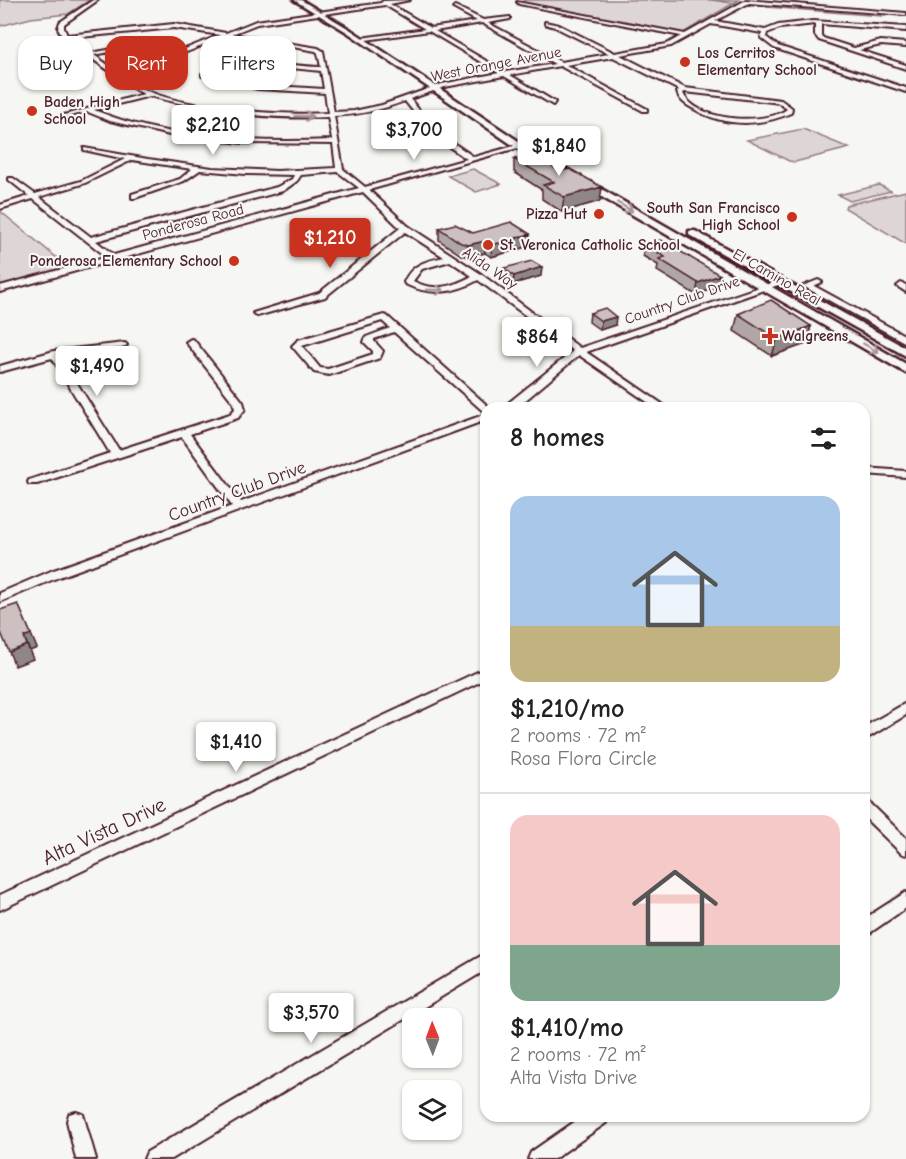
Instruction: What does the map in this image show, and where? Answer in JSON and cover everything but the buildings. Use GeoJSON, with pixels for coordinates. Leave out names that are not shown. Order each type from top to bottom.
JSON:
{"type":"FeatureCollection","features":[{"type":"Feature","properties":{"kind":"main road","name":"El Camino Real"},"geometry":{"type":"LineString","coordinates":[[297,0],[362,40],[520,146],[906,369]]}},
{"type":"Feature","properties":{"kind":"main road","name":"El Camino Real"},"geometry":{"type":"LineString","coordinates":[[311,0],[532,142],[906,353]]}},
{"type":"Feature","properties":{"kind":"street"},"geometry":{"type":"LineString","coordinates":[[64,36],[61,28],[65,20],[96,0]]}},
{"type":"Feature","properties":{"kind":"street"},"geometry":{"type":"LineString","coordinates":[[188,49],[256,23],[382,2],[408,0]]}},
{"type":"Feature","properties":{"kind":"street"},"geometry":{"type":"LineString","coordinates":[[843,0],[843,9]]}},
{"type":"Feature","properties":{"kind":"street"},"geometry":{"type":"LineString","coordinates":[[382,2],[553,103]]}},
{"type":"Feature","properties":{"kind":"street"},"geometry":{"type":"LineString","coordinates":[[746,2],[906,14]]}},
{"type":"Feature","properties":{"kind":"street","name":"West Orange Avenue"},"geometry":{"type":"LineString","coordinates":[[143,90],[150,94],[188,104],[234,111],[283,115],[354,113],[407,99],[444,85],[669,45],[746,2]]}},
{"type":"Feature","properties":{"kind":"street"},"geometry":{"type":"LineString","coordinates":[[519,3],[687,36]]}},
{"type":"Feature","properties":{"kind":"street"},"geometry":{"type":"LineString","coordinates":[[455,7],[645,110]]}},
{"type":"Feature","properties":{"kind":"street"},"geometry":{"type":"LineString","coordinates":[[362,40],[508,18]]}},
{"type":"Feature","properties":{"kind":"street"},"geometry":{"type":"LineString","coordinates":[[710,22],[765,32],[785,24],[818,23],[906,29]]}},
{"type":"Feature","properties":{"kind":"street"},"geometry":{"type":"LineString","coordinates":[[547,23],[684,90],[772,100],[781,102],[790,109],[784,115],[756,121],[720,118],[692,109],[681,98],[680,92],[684,90]]}},
{"type":"Feature","properties":{"kind":"street"},"geometry":{"type":"LineString","coordinates":[[818,23],[818,35],[821,39],[906,67]]}},
{"type":"Feature","properties":{"kind":"street"},"geometry":{"type":"LineString","coordinates":[[83,36],[174,26],[318,50],[321,52],[340,170],[299,172],[200,167],[86,149]]}},
{"type":"Feature","properties":{"kind":"street"},"geometry":{"type":"LineString","coordinates":[[765,32],[763,37],[776,48],[906,90]]}},
{"type":"Feature","properties":{"kind":"street"},"geometry":{"type":"LineString","coordinates":[[852,50],[881,43],[906,45]]}},
{"type":"Feature","properties":{"kind":"street"},"geometry":{"type":"LineString","coordinates":[[324,69],[280,66],[242,60],[233,61],[204,75],[221,81],[258,87],[327,91]]}},
{"type":"Feature","properties":{"kind":"street"},"geometry":{"type":"LineString","coordinates":[[62,117],[150,94]]}},
{"type":"Feature","properties":{"kind":"street"},"geometry":{"type":"LineString","coordinates":[[407,99],[423,123],[440,140],[471,158]]}},
{"type":"Feature","properties":{"kind":"street"},"geometry":{"type":"LineString","coordinates":[[87,110],[143,127],[221,139],[282,143],[335,142]]}},
{"type":"Feature","properties":{"kind":"street","name":"Ponderosa Road"},"geometry":{"type":"LineString","coordinates":[[0,289],[532,142]]}},
{"type":"Feature","properties":{"kind":"street"},"geometry":{"type":"LineString","coordinates":[[0,207],[98,177],[132,158]]}},
{"type":"Feature","properties":{"kind":"street"},"geometry":{"type":"LineString","coordinates":[[135,196],[182,180],[200,167]]}},
{"type":"Feature","properties":{"kind":"street","name":"Alida Way"},"geometry":{"type":"LineString","coordinates":[[340,170],[364,189],[405,228],[478,276],[579,351],[654,402]]}},
{"type":"Feature","properties":{"kind":"street"},"geometry":{"type":"LineString","coordinates":[[90,240],[280,189],[295,180],[299,172]]}},
{"type":"Feature","properties":{"kind":"street"},"geometry":{"type":"LineString","coordinates":[[11,179],[113,258]]}},
{"type":"Feature","properties":{"kind":"street"},"geometry":{"type":"LineString","coordinates":[[257,313],[322,295],[405,228]]}},
{"type":"Feature","properties":{"kind":"street"},"geometry":{"type":"LineString","coordinates":[[449,259],[421,266],[411,272],[408,282],[430,291],[448,290],[461,286],[478,276]]}},
{"type":"Feature","properties":{"kind":"street"},"geometry":{"type":"LineString","coordinates":[[818,282],[807,286],[906,340]]}},
{"type":"Feature","properties":{"kind":"street","name":"Country Club Drive"},"geometry":{"type":"LineString","coordinates":[[518,402],[579,351],[780,283]]}},
{"type":"Feature","properties":{"kind":"street"},"geometry":{"type":"LineString","coordinates":[[395,329],[370,337],[369,342],[379,353],[375,358],[329,372],[317,370],[298,348],[301,342],[384,318],[480,404]]}},
{"type":"Feature","properties":{"kind":"street"},"geometry":{"type":"LineString","coordinates":[[33,482],[228,419],[240,409],[238,402],[191,342]]}},
{"type":"Feature","properties":{"kind":"street"},"geometry":{"type":"LineString","coordinates":[[0,369],[54,354],[122,345]]}},
{"type":"Feature","properties":{"kind":"street"},"geometry":{"type":"LineString","coordinates":[[54,354],[116,454]]}},
{"type":"Feature","properties":{"kind":"street","name":"Country Club Drive"},"geometry":{"type":"LineString","coordinates":[[0,598],[56,574],[480,419]]}},
{"type":"Feature","properties":{"kind":"street"},"geometry":{"type":"LineString","coordinates":[[185,434],[239,508]]}},
{"type":"Feature","properties":{"kind":"street"},"geometry":{"type":"LineString","coordinates":[[870,471],[906,474]]}},
{"type":"Feature","properties":{"kind":"street","name":"Alta Vista Drive"},"geometry":{"type":"LineString","coordinates":[[0,903],[480,676]]}},
{"type":"Feature","properties":{"kind":"street"},"geometry":{"type":"LineString","coordinates":[[870,730],[906,708]]}},
{"type":"Feature","properties":{"kind":"street"},"geometry":{"type":"LineString","coordinates":[[870,813],[906,848]]}},
{"type":"Feature","properties":{"kind":"street"},"geometry":{"type":"LineString","coordinates":[[870,925],[906,899]]}},
{"type":"Feature","properties":{"kind":"street"},"geometry":{"type":"LineString","coordinates":[[154,1159],[480,965]]}},
{"type":"Feature","properties":{"kind":"street"},"geometry":{"type":"LineString","coordinates":[[76,1121],[86,1159]]}},
{"type":"Feature","properties":{"kind":"street"},"geometry":{"type":"LineString","coordinates":[[538,1159],[590,1122]]}},
{"type":"Feature","properties":{"kind":"shaded area"},"geometry":{"type":"Polygon","coordinates":[[[0,0],[90,0],[68,14],[31,18],[0,26],[0,0]]]}},
{"type":"Feature","properties":{"kind":"shaded area"},"geometry":{"type":"Polygon","coordinates":[[[524,0],[739,0],[683,33],[677,33],[522,3],[524,0]]]}},
{"type":"Feature","properties":{"kind":"shaded area"},"geometry":{"type":"Polygon","coordinates":[[[803,129],[849,148],[795,162],[747,140],[803,129]]]}},
{"type":"Feature","properties":{"kind":"shaded area"},"geometry":{"type":"Polygon","coordinates":[[[473,169],[501,184],[476,192],[448,176],[473,169]]]}},
{"type":"Feature","properties":{"kind":"shaded area"},"geometry":{"type":"Polygon","coordinates":[[[879,185],[891,191],[850,201],[838,195],[879,185]]]}},
{"type":"Feature","properties":{"kind":"shaded area"},"geometry":{"type":"Polygon","coordinates":[[[906,191],[906,244],[845,208],[846,205],[906,191]]]}},
{"type":"Feature","properties":{"kind":"shaded area"},"geometry":{"type":"Polygon","coordinates":[[[0,211],[68,267],[0,286],[0,211]]]}},
{"type":"Feature","properties":{"kind":"waterway"},"geometry":{"type":"LineString","coordinates":[[712,0],[753,6]]}},
{"type":"Feature","properties":{"kind":"waterway"},"geometry":{"type":"LineString","coordinates":[[767,7],[882,16]]}},
{"type":"Feature","properties":{"kind":"place","name":"Los Cerritos Elementary School"},"geometry":{"type":"Point","coordinates":[685,62]}},
{"type":"Feature","properties":{"kind":"place","name":"Baden High School"},"geometry":{"type":"Point","coordinates":[32,111]}},
{"type":"Feature","properties":{"kind":"place","name":"Pizza Hut"},"geometry":{"type":"Point","coordinates":[599,214]}},
{"type":"Feature","properties":{"kind":"place","name":"South San Francisco High School"},"geometry":{"type":"Point","coordinates":[792,217]}},
{"type":"Feature","properties":{"kind":"place","name":"St. Veronica Catholic School"},"geometry":{"type":"Point","coordinates":[488,245]}},
{"type":"Feature","properties":{"kind":"place","name":"Ponderosa Elementary School"},"geometry":{"type":"Point","coordinates":[234,261]}},
{"type":"Feature","properties":{"kind":"place","name":"Walgreens"},"geometry":{"type":"Point","coordinates":[770,336]}}]}
